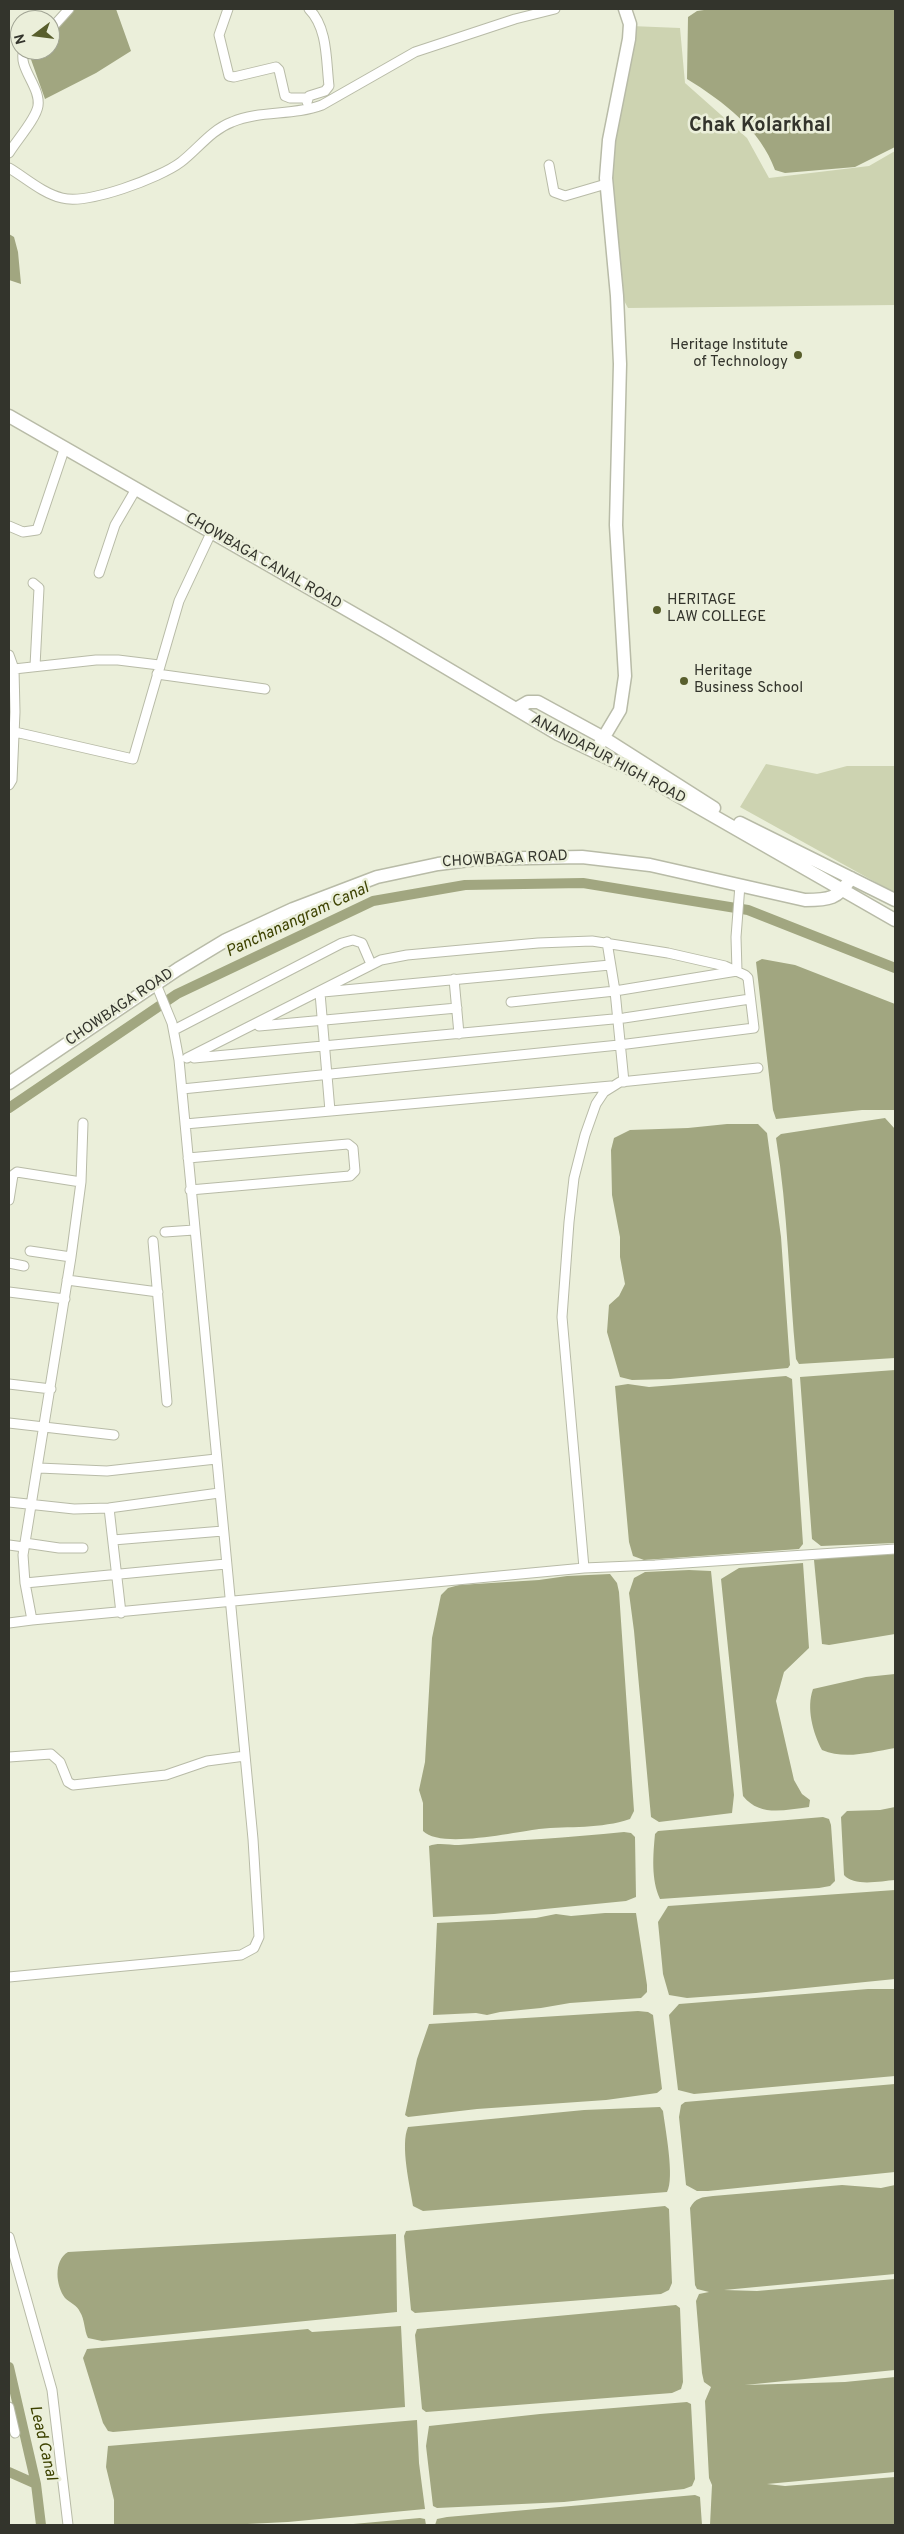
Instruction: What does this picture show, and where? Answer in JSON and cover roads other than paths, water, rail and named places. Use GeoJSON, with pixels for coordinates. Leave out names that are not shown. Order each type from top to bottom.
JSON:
{"type":"FeatureCollection","features":[{"type":"Feature","properties":{"kind":"street"},"geometry":{"type":"LineString","coordinates":[[228,9],[219,36],[229,76],[234,77],[276,67],[279,70],[285,96],[290,98],[307,98],[325,91],[329,86],[321,28],[316,17],[309,9]]}},
{"type":"Feature","properties":{"kind":"street"},"geometry":{"type":"LineString","coordinates":[[9,168],[55,196],[73,200],[88,198],[126,187],[181,162],[220,128],[232,121],[308,110],[322,105],[415,52],[515,19],[554,9]]}},
{"type":"Feature","properties":{"kind":"street"},"geometry":{"type":"LineString","coordinates":[[596,752],[620,710],[625,676],[616,525],[620,364],[617,296],[606,184],[609,140],[629,39],[630,24],[624,9]]}},
{"type":"Feature","properties":{"kind":"street"},"geometry":{"type":"LineString","coordinates":[[9,153],[38,107],[36,92],[23,60]]}},
{"type":"Feature","properties":{"kind":"street"},"geometry":{"type":"LineString","coordinates":[[307,98],[308,110]]}},
{"type":"Feature","properties":{"kind":"street"},"geometry":{"type":"LineString","coordinates":[[549,165],[554,192],[564,196],[606,184]]}},
{"type":"Feature","properties":{"kind":"street","name":"CHOWBAGA CANAL ROAD"},"geometry":{"type":"LineString","coordinates":[[9,416],[343,607],[516,709]]}},
{"type":"Feature","properties":{"kind":"street"},"geometry":{"type":"LineString","coordinates":[[9,526],[23,532],[36,530],[65,447]]}},
{"type":"Feature","properties":{"kind":"street"},"geometry":{"type":"LineString","coordinates":[[99,573],[115,526],[136,489]]}},
{"type":"Feature","properties":{"kind":"street"},"geometry":{"type":"LineString","coordinates":[[15,732],[133,759],[183,590],[211,533]]}},
{"type":"Feature","properties":{"kind":"street"},"geometry":{"type":"LineString","coordinates":[[33,583],[39,588],[35,666]]}},
{"type":"Feature","properties":{"kind":"street"},"geometry":{"type":"LineString","coordinates":[[9,655],[14,669],[15,732],[12,780],[9,786]]}},
{"type":"Feature","properties":{"kind":"street"},"geometry":{"type":"LineString","coordinates":[[14,669],[118,660],[158,670],[266,689]]}},
{"type":"Feature","properties":{"kind":"street","name":"ANANDAPUR HIGH ROAD"},"geometry":{"type":"LineString","coordinates":[[895,900],[729,817],[604,738],[538,702],[528,702],[516,709],[558,734],[635,771],[895,920]]}},
{"type":"Feature","properties":{"kind":"street","name":"CHOWBAGA ROAD"},"geometry":{"type":"LineString","coordinates":[[9,1083],[158,990],[226,940],[293,909],[377,877],[438,864],[530,857],[591,857],[650,865],[806,900],[823,900],[843,891]]}},
{"type":"Feature","properties":{"kind":"street"},"geometry":{"type":"LineString","coordinates":[[843,891],[851,878]]}},
{"type":"Feature","properties":{"kind":"street"},"geometry":{"type":"LineString","coordinates":[[737,971],[736,937],[740,886]]}},
{"type":"Feature","properties":{"kind":"street"},"geometry":{"type":"LineString","coordinates":[[173,1027],[342,943],[354,940],[362,943],[371,964]]}},
{"type":"Feature","properties":{"kind":"street"},"geometry":{"type":"LineString","coordinates":[[607,942],[624,1082]]}},
{"type":"Feature","properties":{"kind":"street"},"geometry":{"type":"LineString","coordinates":[[182,1089],[619,1045],[754,1028],[748,978],[725,966],[607,942],[538,943],[407,955],[381,960],[253,1026],[183,1059]]}},
{"type":"Feature","properties":{"kind":"street"},"geometry":{"type":"LineString","coordinates":[[317,993],[610,965]]}},
{"type":"Feature","properties":{"kind":"street"},"geometry":{"type":"LineString","coordinates":[[511,1002],[614,991],[737,971]]}},
{"type":"Feature","properties":{"kind":"street"},"geometry":{"type":"LineString","coordinates":[[454,979],[459,1034]]}},
{"type":"Feature","properties":{"kind":"street"},"geometry":{"type":"LineString","coordinates":[[9,1977],[224,1958],[241,1955],[254,1948],[259,1937],[245,1756],[190,1190],[182,1089],[183,1059],[158,990]]}},
{"type":"Feature","properties":{"kind":"street"},"geometry":{"type":"LineString","coordinates":[[317,993],[322,1020],[330,1111]]}},
{"type":"Feature","properties":{"kind":"street"},"geometry":{"type":"LineString","coordinates":[[183,1059],[617,1018],[750,999]]}},
{"type":"Feature","properties":{"kind":"street"},"geometry":{"type":"LineString","coordinates":[[253,1026],[457,1008]]}},
{"type":"Feature","properties":{"kind":"street"},"geometry":{"type":"LineString","coordinates":[[185,1124],[611,1086],[624,1082],[758,1068]]}},
{"type":"Feature","properties":{"kind":"street"},"geometry":{"type":"LineString","coordinates":[[584,1568],[562,1317],[574,1178],[584,1135],[596,1104],[611,1086]]}},
{"type":"Feature","properties":{"kind":"street"},"geometry":{"type":"LineString","coordinates":[[32,1620],[25,1583],[25,1545],[52,1389],[71,1257],[80,1182],[83,1123]]}},
{"type":"Feature","properties":{"kind":"street"},"geometry":{"type":"LineString","coordinates":[[188,1158],[348,1144],[353,1148],[355,1171],[350,1176],[190,1190]]}},
{"type":"Feature","properties":{"kind":"street"},"geometry":{"type":"LineString","coordinates":[[9,1200],[13,1175],[18,1172],[80,1182]]}},
{"type":"Feature","properties":{"kind":"street"},"geometry":{"type":"LineString","coordinates":[[165,1232],[194,1230]]}},
{"type":"Feature","properties":{"kind":"street"},"geometry":{"type":"LineString","coordinates":[[153,1241],[167,1402]]}},
{"type":"Feature","properties":{"kind":"street"},"geometry":{"type":"LineString","coordinates":[[30,1251],[71,1257]]}},
{"type":"Feature","properties":{"kind":"street"},"geometry":{"type":"LineString","coordinates":[[9,1263],[24,1266]]}},
{"type":"Feature","properties":{"kind":"street"},"geometry":{"type":"LineString","coordinates":[[67,1280],[158,1292]]}},
{"type":"Feature","properties":{"kind":"street"},"geometry":{"type":"LineString","coordinates":[[9,1292],[65,1300]]}},
{"type":"Feature","properties":{"kind":"street"},"geometry":{"type":"LineString","coordinates":[[9,1384],[52,1389]]}},
{"type":"Feature","properties":{"kind":"street"},"geometry":{"type":"LineString","coordinates":[[9,1424],[114,1435]]}},
{"type":"Feature","properties":{"kind":"street"},"geometry":{"type":"LineString","coordinates":[[39,1468],[107,1471],[216,1459]]}},
{"type":"Feature","properties":{"kind":"street"},"geometry":{"type":"LineString","coordinates":[[9,1502],[74,1509],[109,1508],[219,1493]]}},
{"type":"Feature","properties":{"kind":"street"},"geometry":{"type":"LineString","coordinates":[[109,1508],[121,1613]]}},
{"type":"Feature","properties":{"kind":"street"},"geometry":{"type":"LineString","coordinates":[[113,1540],[223,1531]]}},
{"type":"Feature","properties":{"kind":"street"},"geometry":{"type":"LineString","coordinates":[[9,1545],[83,1548]]}},
{"type":"Feature","properties":{"kind":"street"},"geometry":{"type":"LineString","coordinates":[[9,1622],[121,1613],[584,1568],[895,1549]]}},
{"type":"Feature","properties":{"kind":"street"},"geometry":{"type":"LineString","coordinates":[[25,1583],[226,1564]]}},
{"type":"Feature","properties":{"kind":"street"},"geometry":{"type":"LineString","coordinates":[[9,1756],[51,1754],[60,1762],[68,1782],[74,1785],[166,1775],[207,1762],[245,1756]]}},
{"type":"Feature","properties":{"kind":"street"},"geometry":{"type":"LineString","coordinates":[[9,2237],[52,2390],[68,2525]]}},
{"type":"Feature","properties":{"kind":"street"},"geometry":{"type":"LineString","coordinates":[[9,2407],[15,2433]]}},
{"type":"Feature","properties":{"kind":"waterway","name":"Panchanangram Canal"},"geometry":{"type":"LineString","coordinates":[[9,1108],[177,994],[373,901],[465,885],[583,883],[748,910],[895,968]]}},
{"type":"Feature","properties":{"kind":"waterway","name":"Lead Canal"},"geometry":{"type":"LineString","coordinates":[[9,2367],[36,2484],[41,2525]]}},
{"type":"Feature","properties":{"kind":"waterway"},"geometry":{"type":"LineString","coordinates":[[9,2472],[36,2484]]}},
{"type":"Feature","properties":{"kind":"place","name":"Heritage Institute of Technology"},"geometry":{"type":"Point","coordinates":[798,355]}},
{"type":"Feature","properties":{"kind":"place","name":"HERITAGE LAW COLLEGE"},"geometry":{"type":"Point","coordinates":[657,610]}},
{"type":"Feature","properties":{"kind":"place","name":"Heritage Business School"},"geometry":{"type":"Point","coordinates":[684,681]}},
{"type":"Feature","properties":{"kind":"district","name":"Chak Kolarkhal"},"geometry":{"type":"Point","coordinates":[760,127]}}]}
